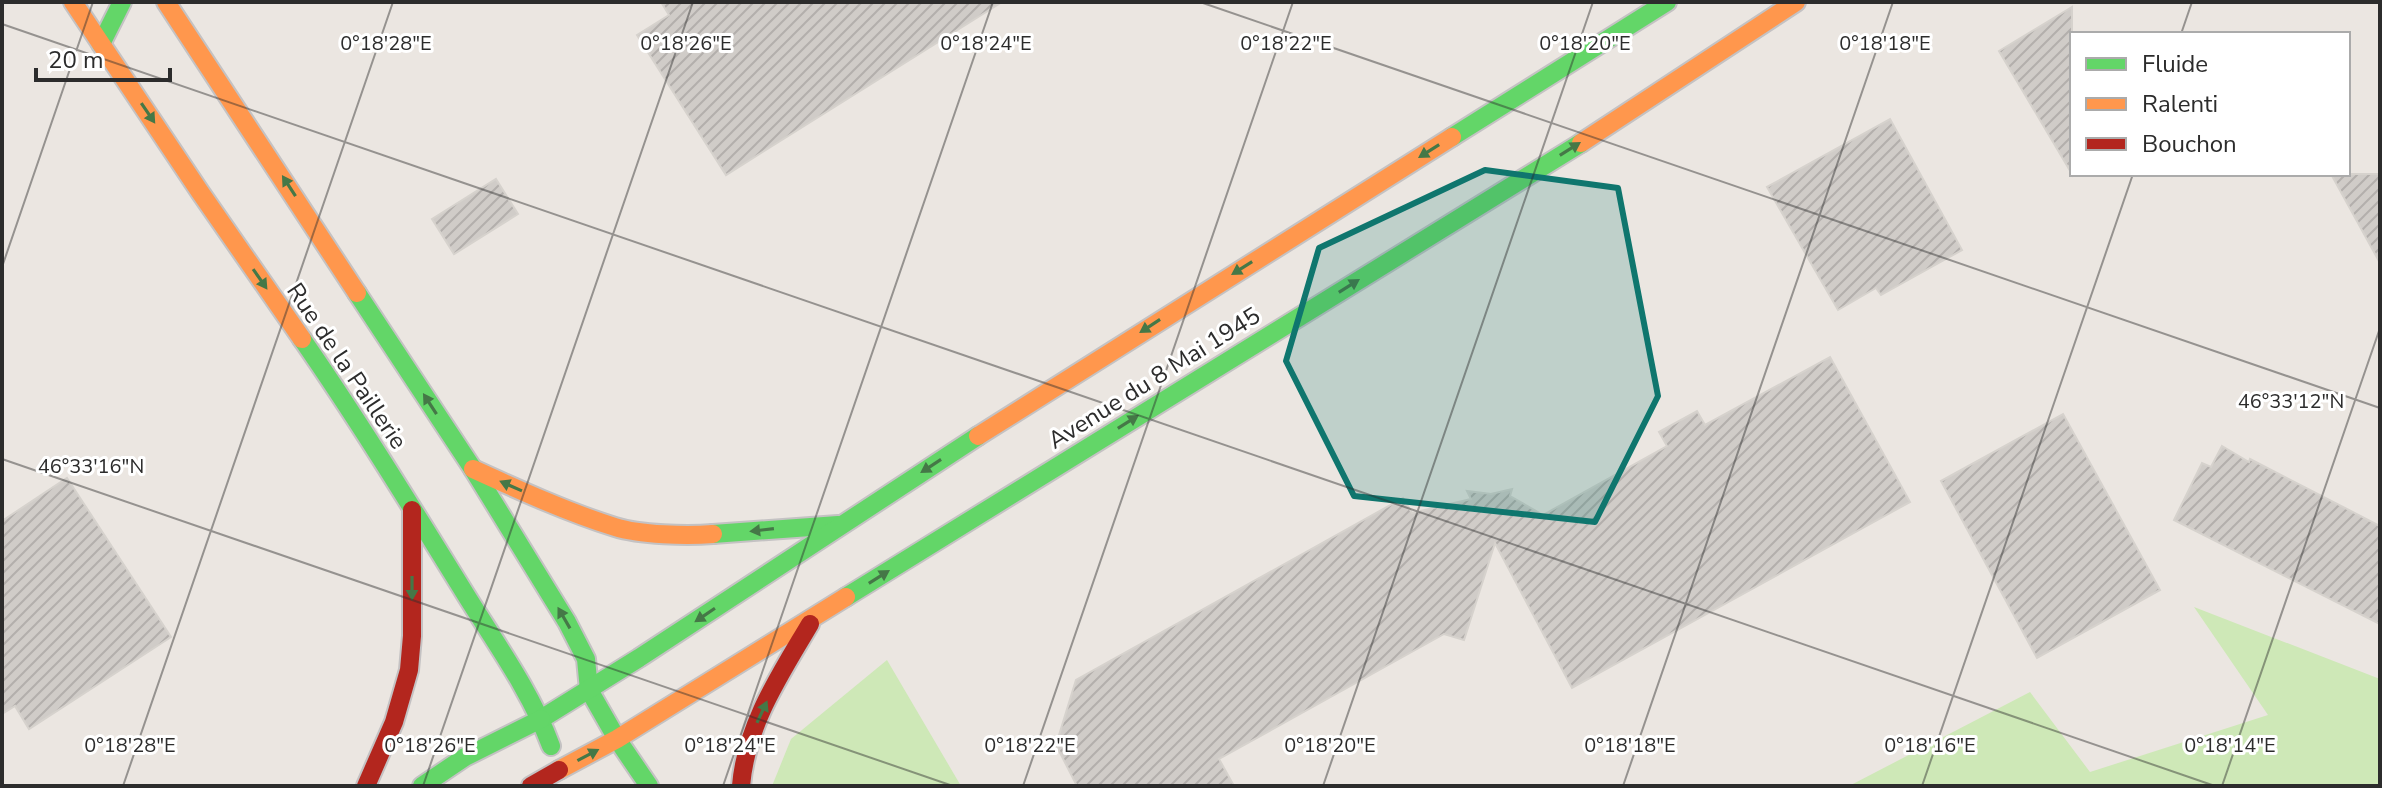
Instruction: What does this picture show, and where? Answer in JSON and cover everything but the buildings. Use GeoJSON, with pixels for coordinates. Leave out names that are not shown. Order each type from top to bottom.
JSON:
{"type":"FeatureCollection","features":[{"type":"Feature","properties":{"kind":"main road","name":"Rue de la Paillerie"},"geometry":{"type":"LineString","coordinates":[[73,2],[346,402],[541,719],[564,778]]}},
{"type":"Feature","properties":{"kind":"main road"},"geometry":{"type":"LineString","coordinates":[[101,44],[122,2]]}},
{"type":"Feature","properties":{"kind":"main road","name":"Rue de la Paillerie"},"geometry":{"type":"LineString","coordinates":[[166,2],[473,469],[567,622],[586,659],[589,690],[649,786]]}},
{"type":"Feature","properties":{"kind":"main road","name":"Avenue du 8 Mai 1945"},"geometry":{"type":"LineString","coordinates":[[422,786],[465,757],[541,719],[589,690],[1228,276],[1667,2]]}},
{"type":"Feature","properties":{"kind":"main road","name":"Avenue du 8 Mai 1945"},"geometry":{"type":"LineString","coordinates":[[531,786],[564,778],[617,739],[1580,143],[1796,2]]}},
{"type":"Feature","properties":{"kind":"main road"},"geometry":{"type":"LineString","coordinates":[[473,469],[618,528],[702,535],[840,525]]}},
{"type":"Feature","properties":{"kind":"main road"},"geometry":{"type":"LineString","coordinates":[[366,786],[394,722],[409,670],[412,510]]}},
{"type":"Feature","properties":{"kind":"main road"},"geometry":{"type":"LineString","coordinates":[[741,786],[748,741],[780,675],[813,619]]}},
{"type":"Feature","properties":{"kind":"highlighted area"},"geometry":{"type":"Polygon","coordinates":[[[1485,170],[1618,188],[1658,396],[1595,522],[1354,496],[1286,361],[1319,248],[1485,170]]]}},
{"type":"Feature","properties":{"kind":"green space"},"geometry":{"type":"Polygon","coordinates":[[[2194,607],[2380,679],[2380,786],[1849,786],[2030,692],[2090,772],[2268,715],[2194,607]]]}},
{"type":"Feature","properties":{"kind":"green space"},"geometry":{"type":"Polygon","coordinates":[[[887,660],[961,786],[772,786],[791,739],[887,660]]]}},
{"type":"Feature","properties":{"kind":"traffic: fast"},"geometry":{"type":"LineString","coordinates":[[101,44],[122,2]]}},
{"type":"Feature","properties":{"kind":"traffic: fast"},"geometry":{"type":"LineString","coordinates":[[1452,137],[1667,2]]}},
{"type":"Feature","properties":{"kind":"traffic: fast"},"geometry":{"type":"LineString","coordinates":[[846,597],[1581,143]]}},
{"type":"Feature","properties":{"kind":"traffic: fast"},"geometry":{"type":"LineString","coordinates":[[357,293],[473,469],[567,622],[586,659],[589,690],[649,786]]}},
{"type":"Feature","properties":{"kind":"traffic: fast"},"geometry":{"type":"LineString","coordinates":[[302,339],[510,664],[551,746]]}},
{"type":"Feature","properties":{"kind":"traffic: fast"},"geometry":{"type":"LineString","coordinates":[[541,719],[978,436]]}},
{"type":"Feature","properties":{"kind":"traffic: fast"},"geometry":{"type":"LineString","coordinates":[[713,534],[838,525]]}},
{"type":"Feature","properties":{"kind":"traffic: fast"},"geometry":{"type":"LineString","coordinates":[[422,786],[465,757],[541,719]]}},
{"type":"Feature","properties":{"kind":"traffic: slow"},"geometry":{"type":"LineString","coordinates":[[73,2],[302,339]]}},
{"type":"Feature","properties":{"kind":"traffic: slow"},"geometry":{"type":"LineString","coordinates":[[166,2],[357,293]]}},
{"type":"Feature","properties":{"kind":"traffic: slow"},"geometry":{"type":"LineString","coordinates":[[1581,143],[1796,2]]}},
{"type":"Feature","properties":{"kind":"traffic: slow"},"geometry":{"type":"LineString","coordinates":[[978,436],[1452,137]]}},
{"type":"Feature","properties":{"kind":"traffic: slow"},"geometry":{"type":"LineString","coordinates":[[473,469],[561,508],[615,527],[664,534],[713,534]]}},
{"type":"Feature","properties":{"kind":"traffic: slow"},"geometry":{"type":"LineString","coordinates":[[559,770],[617,739],[846,597]]}},
{"type":"Feature","properties":{"kind":"traffic: jam"},"geometry":{"type":"LineString","coordinates":[[366,786],[394,722],[409,670],[412,510]]}},
{"type":"Feature","properties":{"kind":"traffic: jam"},"geometry":{"type":"LineString","coordinates":[[741,786],[757,721],[810,624]]}},
{"type":"Feature","properties":{"kind":"traffic: jam"},"geometry":{"type":"LineString","coordinates":[[531,786],[559,770]]}}]}
